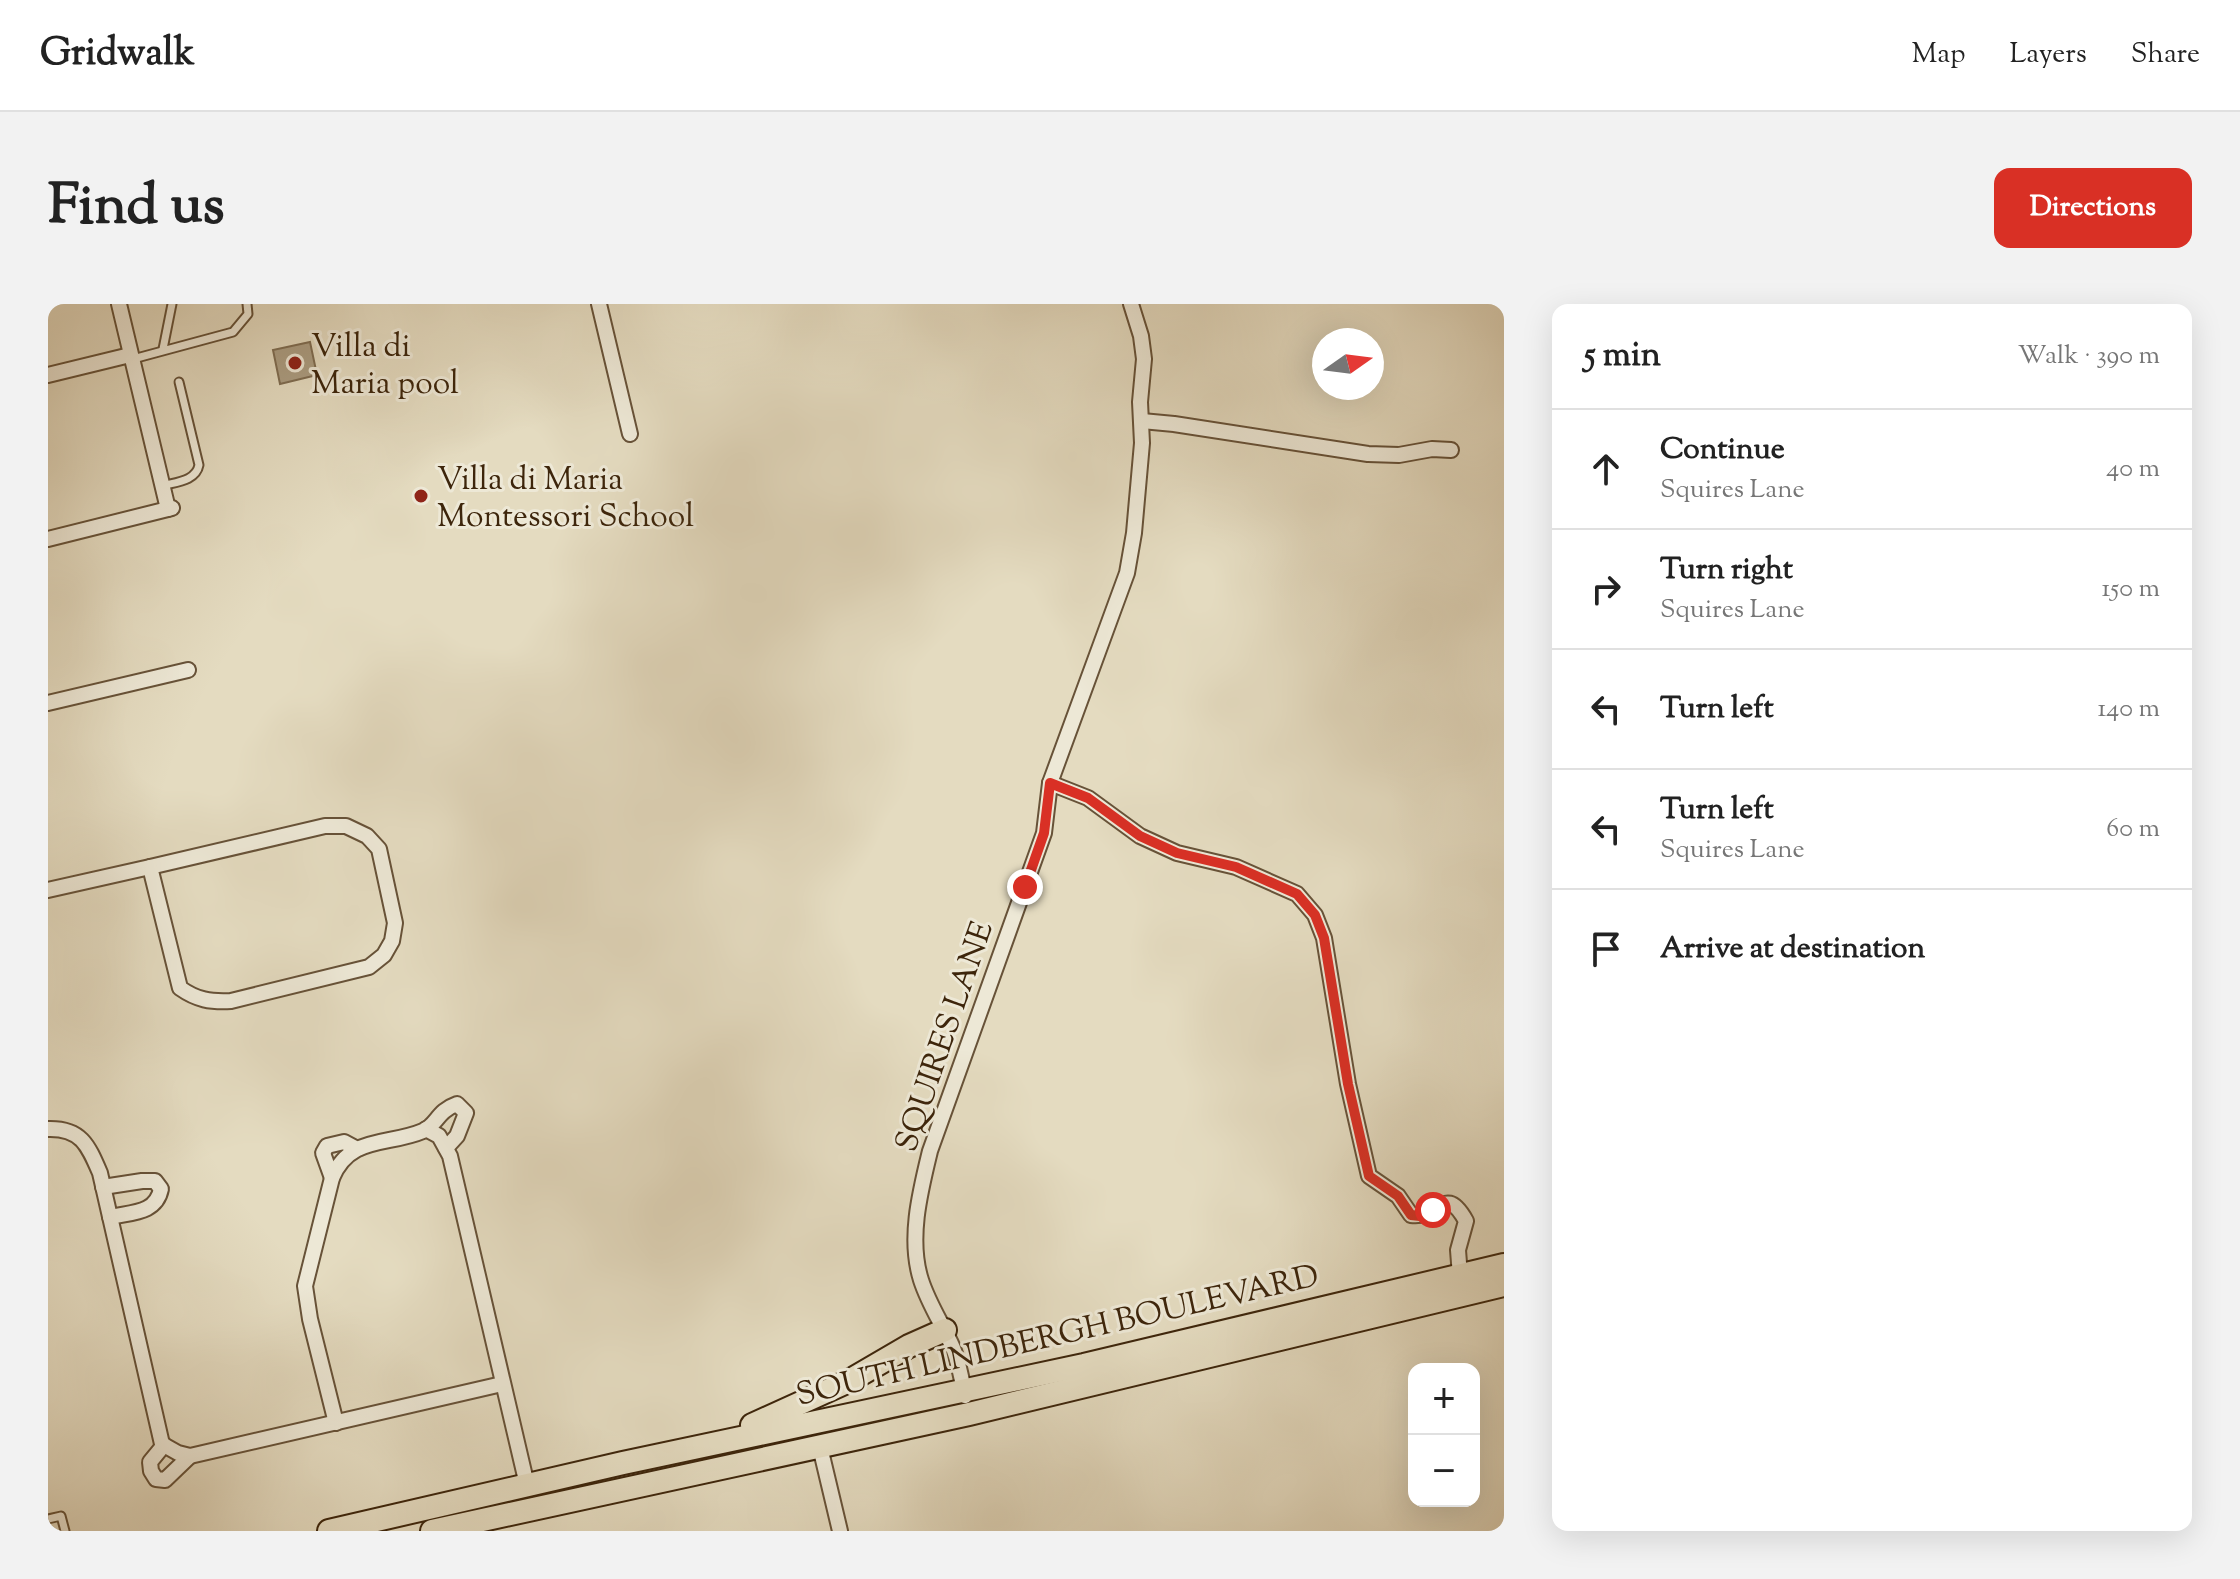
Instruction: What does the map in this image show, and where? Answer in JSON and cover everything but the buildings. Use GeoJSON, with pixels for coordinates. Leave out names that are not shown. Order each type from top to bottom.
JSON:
{"type":"FeatureCollection","features":[{"type":"Feature","properties":{"kind":"main road","name":"SOUTH LINDBERGH BOULEVARD"},"geometry":{"type":"LineString","coordinates":[[329,1531],[623,1463],[1098,1362],[1504,1265]]}},
{"type":"Feature","properties":{"kind":"main road","name":"SOUTH LINDBERGH BOULEVARD"},"geometry":{"type":"LineString","coordinates":[[432,1531],[969,1414],[1504,1285]]}},
{"type":"Feature","properties":{"kind":"main road"},"geometry":{"type":"LineString","coordinates":[[702,1446],[807,1401],[945,1330]]}},
{"type":"Feature","properties":{"kind":"street"},"geometry":{"type":"LineString","coordinates":[[48,539],[170,508],[162,486],[119,304]]}},
{"type":"Feature","properties":{"kind":"street"},"geometry":{"type":"LineString","coordinates":[[599,304],[630,434]]}},
{"type":"Feature","properties":{"kind":"street","name":"SQUIRES LANE"},"geometry":{"type":"LineString","coordinates":[[969,1414],[954,1350],[935,1316],[920,1277],[916,1232],[921,1187],[930,1151],[1044,833],[1050,783],[1127,573],[1134,533],[1144,359],[1131,304]]}},
{"type":"Feature","properties":{"kind":"street"},"geometry":{"type":"LineString","coordinates":[[48,375],[131,357]]}},
{"type":"Feature","properties":{"kind":"street"},"geometry":{"type":"LineString","coordinates":[[1142,421],[1368,454],[1399,455],[1432,449],[1451,450]]}},
{"type":"Feature","properties":{"kind":"street"},"geometry":{"type":"LineString","coordinates":[[48,703],[188,670]]}},
{"type":"Feature","properties":{"kind":"street"},"geometry":{"type":"LineString","coordinates":[[1050,783],[1088,798],[1140,836],[1177,853],[1236,867],[1297,894],[1315,915],[1324,938],[1348,1084],[1369,1176],[1398,1196],[1411,1215],[1420,1216],[1451,1202],[1458,1207],[1466,1221],[1458,1250],[1460,1276]]}},
{"type":"Feature","properties":{"kind":"street"},"geometry":{"type":"LineString","coordinates":[[48,890],[325,826],[346,826],[367,836],[379,849],[395,923],[392,941],[384,955],[369,967],[231,1001],[209,1002],[180,988],[150,867]]}},
{"type":"Feature","properties":{"kind":"street"},"geometry":{"type":"LineString","coordinates":[[336,1423],[310,1319],[305,1286],[332,1178],[338,1164],[357,1149],[426,1129],[444,1109],[459,1105],[466,1113],[463,1123],[446,1148]]}},
{"type":"Feature","properties":{"kind":"street"},"geometry":{"type":"LineString","coordinates":[[48,1129],[63,1129],[80,1137],[92,1153],[103,1187],[162,1444],[178,1453],[190,1456],[502,1384]]}},
{"type":"Feature","properties":{"kind":"street"},"geometry":{"type":"LineString","coordinates":[[426,1129],[439,1136],[450,1156],[527,1485]]}},
{"type":"Feature","properties":{"kind":"street"},"geometry":{"type":"LineString","coordinates":[[332,1178],[323,1153],[327,1146],[344,1142],[357,1149]]}},
{"type":"Feature","properties":{"kind":"street"},"geometry":{"type":"LineString","coordinates":[[103,1187],[155,1181],[161,1189],[159,1201],[152,1208],[110,1217]]}},
{"type":"Feature","properties":{"kind":"street"},"geometry":{"type":"LineString","coordinates":[[164,1445],[150,1462],[156,1479],[165,1480],[190,1456]]}},
{"type":"Feature","properties":{"kind":"street"},"geometry":{"type":"LineString","coordinates":[[820,1447],[840,1531]]}},
{"type":"Feature","properties":{"kind":"lane"},"geometry":{"type":"LineString","coordinates":[[163,349],[172,304]]}},
{"type":"Feature","properties":{"kind":"lane"},"geometry":{"type":"LineString","coordinates":[[131,357],[233,332],[248,314],[247,304]]}},
{"type":"Feature","properties":{"kind":"lane"},"geometry":{"type":"LineString","coordinates":[[162,486],[191,478],[199,465],[179,382]]}},
{"type":"Feature","properties":{"kind":"lane"},"geometry":{"type":"LineString","coordinates":[[48,1519],[61,1516],[65,1531]]}},
{"type":"Feature","properties":{"kind":"shaded area","name":"Villa di Maria pool"},"geometry":{"type":"Polygon","coordinates":[[[310,342],[317,375],[280,384],[273,350],[310,342]]]}},
{"type":"Feature","properties":{"kind":"place","name":"Villa di Maria pool"},"geometry":{"type":"Point","coordinates":[295,363]}},
{"type":"Feature","properties":{"kind":"place","name":"Villa di Maria Montessori School"},"geometry":{"type":"Point","coordinates":[421,496]}},
{"type":"Feature","properties":{"kind":"route"},"geometry":{"type":"LineString","coordinates":[[1025,887],[1044,833],[1050,783],[1088,798],[1140,836],[1177,853],[1236,867],[1297,894],[1315,915],[1324,938],[1348,1084],[1369,1176],[1398,1196],[1411,1215],[1416,1217],[1433,1210]]}}]}
